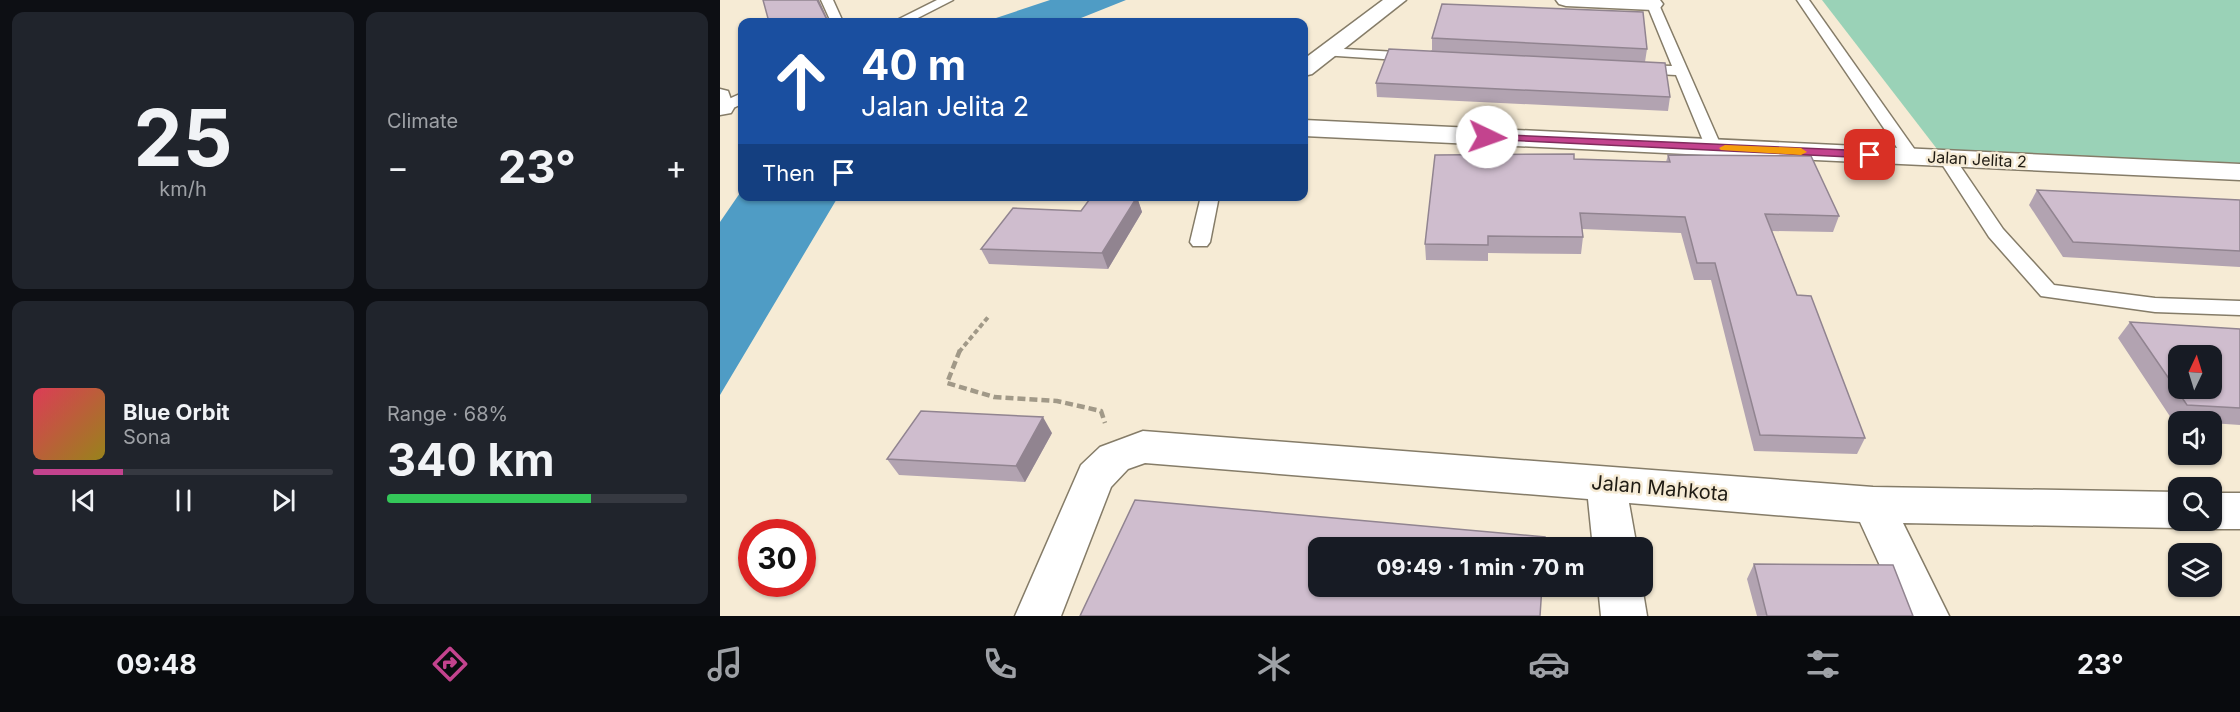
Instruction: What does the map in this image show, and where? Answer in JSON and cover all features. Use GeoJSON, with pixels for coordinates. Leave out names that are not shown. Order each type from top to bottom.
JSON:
{"type":"FeatureCollection","features":[{"type":"Feature","properties":{"kind":"street"},"geometry":{"type":"LineString","coordinates":[[1308,66],[1396,0]]}},
{"type":"Feature","properties":{"kind":"street"},"geometry":{"type":"LineString","coordinates":[[1566,0],[1652,2]]}},
{"type":"Feature","properties":{"kind":"street","name":"Jalan Jelita 2"},"geometry":{"type":"LineString","coordinates":[[1308,128],[2240,172]]}},
{"type":"Feature","properties":{"kind":"street"},"geometry":{"type":"LineString","coordinates":[[1038,616],[1095,477],[1129,453]]}},
{"type":"Feature","properties":{"kind":"street","name":"Jalan Mahkota"},"geometry":{"type":"LineString","coordinates":[[1129,453],[1606,484],[1873,505],[2168,510]]}},
{"type":"Feature","properties":{"kind":"street"},"geometry":{"type":"LineString","coordinates":[[1606,484],[1613,537]]}},
{"type":"Feature","properties":{"kind":"street"},"geometry":{"type":"LineString","coordinates":[[1873,505],[1926,616]]}},
{"type":"Feature","properties":{"kind":"street"},"geometry":{"type":"LineString","coordinates":[[2222,511],[2240,511]]}},
{"type":"Feature","properties":{"kind":"street"},"geometry":{"type":"LineString","coordinates":[[1621,597],[1624,616]]}},
{"type":"Feature","properties":{"kind":"lane"},"geometry":{"type":"LineString","coordinates":[[827,0],[835,18]]}},
{"type":"Feature","properties":{"kind":"lane"},"geometry":{"type":"LineString","coordinates":[[909,18],[947,0]]}},
{"type":"Feature","properties":{"kind":"lane"},"geometry":{"type":"LineString","coordinates":[[1803,0],[1912,156]]}},
{"type":"Feature","properties":{"kind":"lane"},"geometry":{"type":"LineString","coordinates":[[1652,2],[1714,148]]}},
{"type":"Feature","properties":{"kind":"lane"},"geometry":{"type":"LineString","coordinates":[[1327,52],[1433,58]]}},
{"type":"Feature","properties":{"kind":"lane"},"geometry":{"type":"LineString","coordinates":[[1622,68],[1681,71]]}},
{"type":"Feature","properties":{"kind":"lane"},"geometry":{"type":"LineString","coordinates":[[1946,158],[1996,233],[2048,291],[2155,305],[2240,308]]}},
{"type":"Feature","properties":{"kind":"lane"},"geometry":{"type":"LineString","coordinates":[[1200,242],[1209,201]]}},
{"type":"Feature","properties":{"kind":"path"},"geometry":{"type":"LineString","coordinates":[[989,316],[958,353],[947,383],[994,397],[1057,401],[1101,411],[1129,453]]}},
{"type":"Feature","properties":{"kind":"green space"},"geometry":{"type":"Polygon","coordinates":[[[1822,0],[2240,0],[2240,163],[1937,149],[1822,0]]]}},
{"type":"Feature","properties":{"kind":"water"},"geometry":{"type":"Polygon","coordinates":[[[1050,0],[1126,0],[1081,18],[996,18],[1050,0]]]}},
{"type":"Feature","properties":{"kind":"water"},"geometry":{"type":"Polygon","coordinates":[[[738,196],[738,201],[836,201],[720,395],[720,222],[738,196]]]}},
{"type":"Feature","properties":{"kind":"building"},"geometry":{"type":"Polygon","coordinates":[[[763,0],[817,0],[826,18],[768,18],[763,0]]]}},
{"type":"Feature","properties":{"kind":"building"},"geometry":{"type":"Polygon","coordinates":[[[1442,4],[1643,12],[1647,49],[1432,38],[1442,4]]]}},
{"type":"Feature","properties":{"kind":"building"},"geometry":{"type":"Polygon","coordinates":[[[1389,49],[1665,63],[1670,97],[1376,83],[1389,49]]]}},
{"type":"Feature","properties":{"kind":"building"},"geometry":{"type":"Polygon","coordinates":[[[1574,154],[1574,159],[1670,162],[1668,155],[1811,156],[1839,216],[1765,214],[1797,295],[1811,296],[1865,438],[1760,435],[1715,263],[1697,263],[1685,217],[1580,213],[1583,237],[1488,236],[1488,245],[1425,244],[1435,155],[1574,154]]]}},
{"type":"Feature","properties":{"kind":"building"},"geometry":{"type":"Polygon","coordinates":[[[2037,190],[2240,200],[2240,251],[2073,242],[2037,190]]]}},
{"type":"Feature","properties":{"kind":"building"},"geometry":{"type":"Polygon","coordinates":[[[1088,201],[1134,201],[1102,253],[981,249],[1013,208],[1081,211],[1088,201]]]}},
{"type":"Feature","properties":{"kind":"building"},"geometry":{"type":"Polygon","coordinates":[[[2130,322],[2240,329],[2240,408],[2187,405],[2183,399],[2222,399],[2222,345],[2168,345],[2168,377],[2130,322]]]}},
{"type":"Feature","properties":{"kind":"building"},"geometry":{"type":"Polygon","coordinates":[[[921,411],[1043,417],[1016,466],[887,459],[921,411]]]}},
{"type":"Feature","properties":{"kind":"building"},"geometry":{"type":"Polygon","coordinates":[[[1135,500],[1545,537],[1308,537],[1308,597],[1541,597],[1540,616],[1080,616],[1135,500]]]}},
{"type":"Feature","properties":{"kind":"building"},"geometry":{"type":"Polygon","coordinates":[[[1754,564],[1893,565],[1913,616],[1767,616],[1754,564]]]}},
{"type":"Feature","properties":{"kind":"slow traffic"},"geometry":{"type":"LineString","coordinates":[[1725,148],[1801,152]]}},
{"type":"Feature","properties":{"kind":"route"},"geometry":{"type":"LineString","coordinates":[[1487,137],[1870,155]]}}]}
